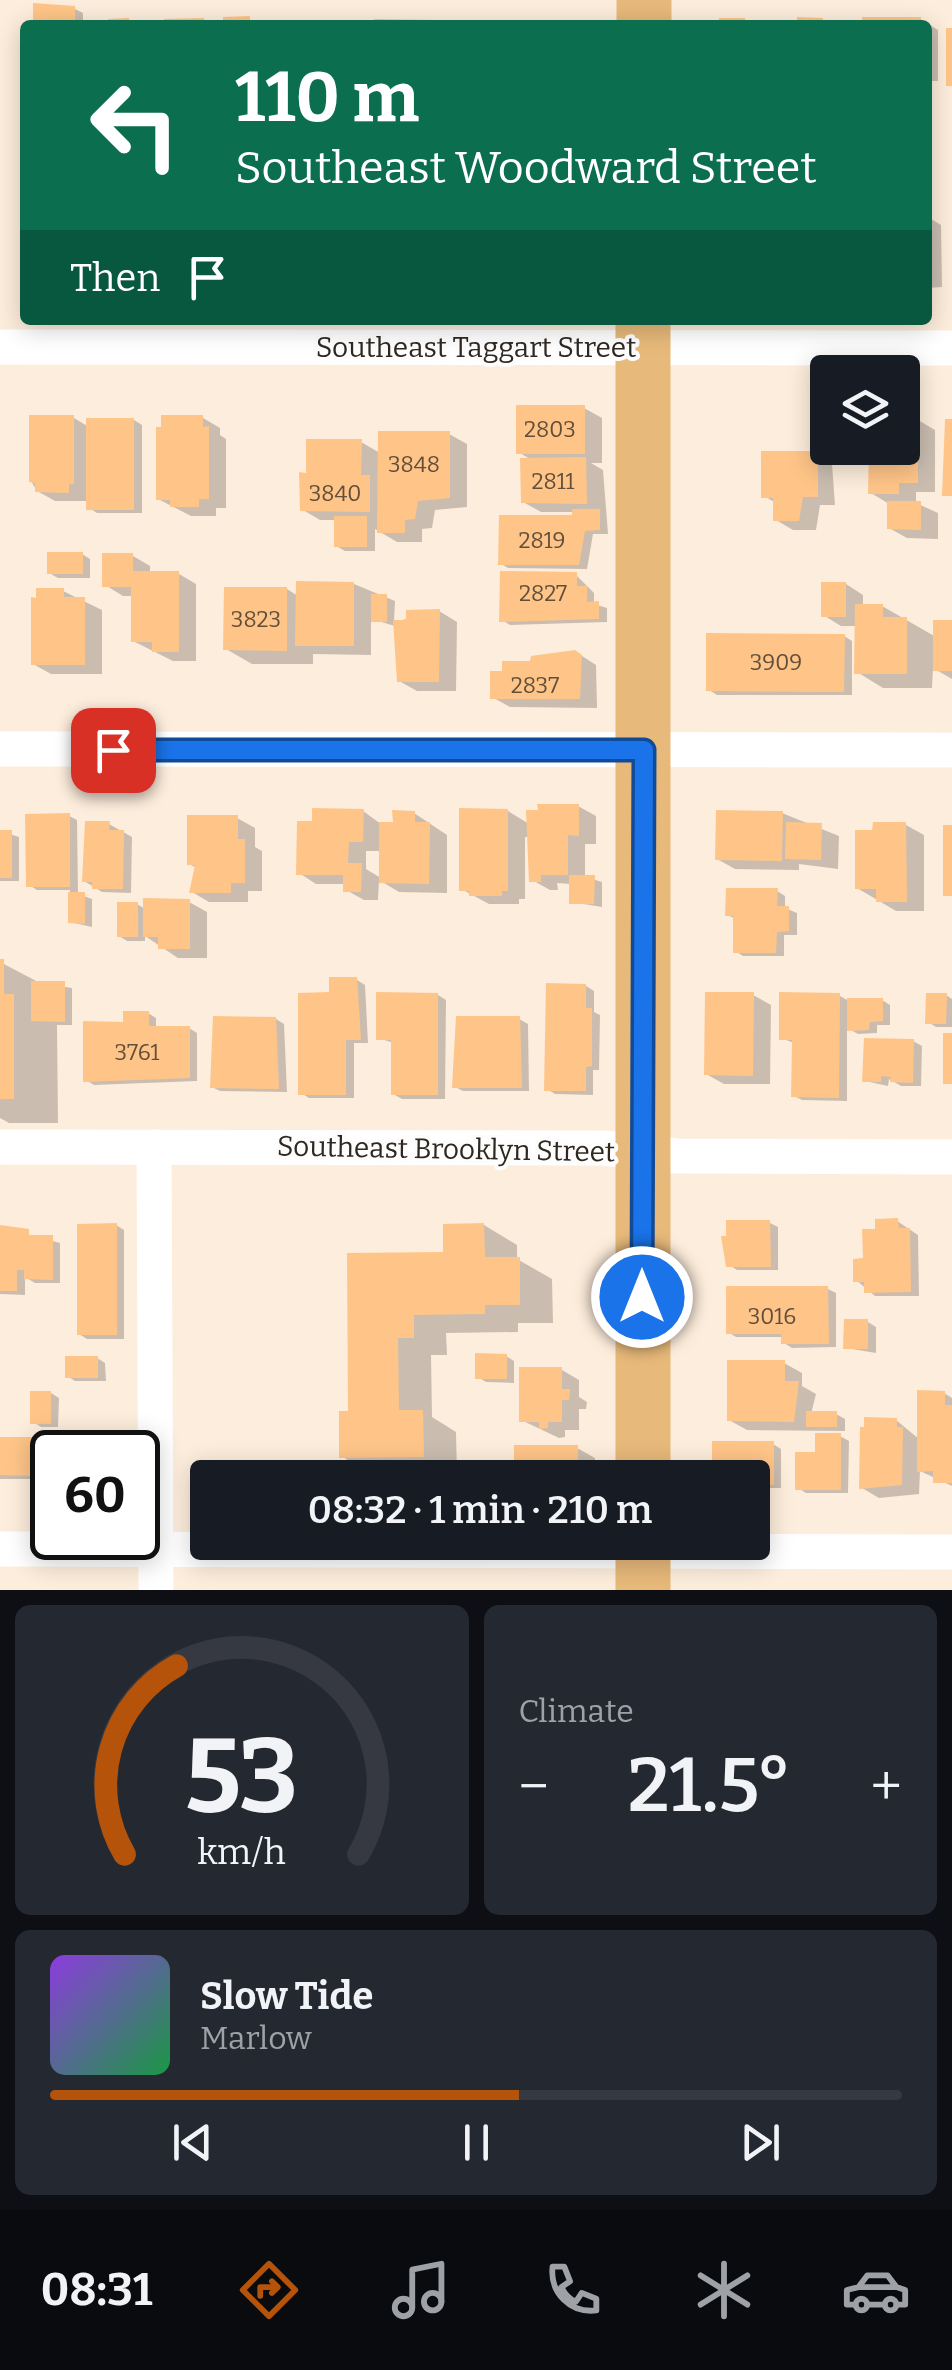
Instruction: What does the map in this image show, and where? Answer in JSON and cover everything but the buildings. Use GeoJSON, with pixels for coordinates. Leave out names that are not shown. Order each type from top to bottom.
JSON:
{"type":"FeatureCollection","features":[{"type":"Feature","properties":{"kind":"main road"},"geometry":{"type":"LineString","coordinates":[[643,334],[643,1460]]}},
{"type":"Feature","properties":{"kind":"street","name":"Southeast Taggart Street"},"geometry":{"type":"LineString","coordinates":[[0,346],[643,334],[952,348]]}},
{"type":"Feature","properties":{"kind":"street"},"geometry":{"type":"LineString","coordinates":[[0,750],[952,750]]}},
{"type":"Feature","properties":{"kind":"street","name":"Southeast Brooklyn Street"},"geometry":{"type":"LineString","coordinates":[[0,1147],[586,1148],[952,1157]]}},
{"type":"Feature","properties":{"kind":"street"},"geometry":{"type":"LineString","coordinates":[[154,1147],[155,1430]]}},
{"type":"Feature","properties":{"kind":"street"},"geometry":{"type":"LineString","coordinates":[[160,1548],[643,1561],[952,1552]]}},
{"type":"Feature","properties":{"kind":"street"},"geometry":{"type":"LineString","coordinates":[[0,1549],[30,1549]]}},
{"type":"Feature","properties":{"kind":"street"},"geometry":{"type":"LineString","coordinates":[[156,1560],[156,1590]]}},
{"type":"Feature","properties":{"kind":"route"},"geometry":{"type":"LineString","coordinates":[[113,750],[644,750],[642,1297]]}}]}
